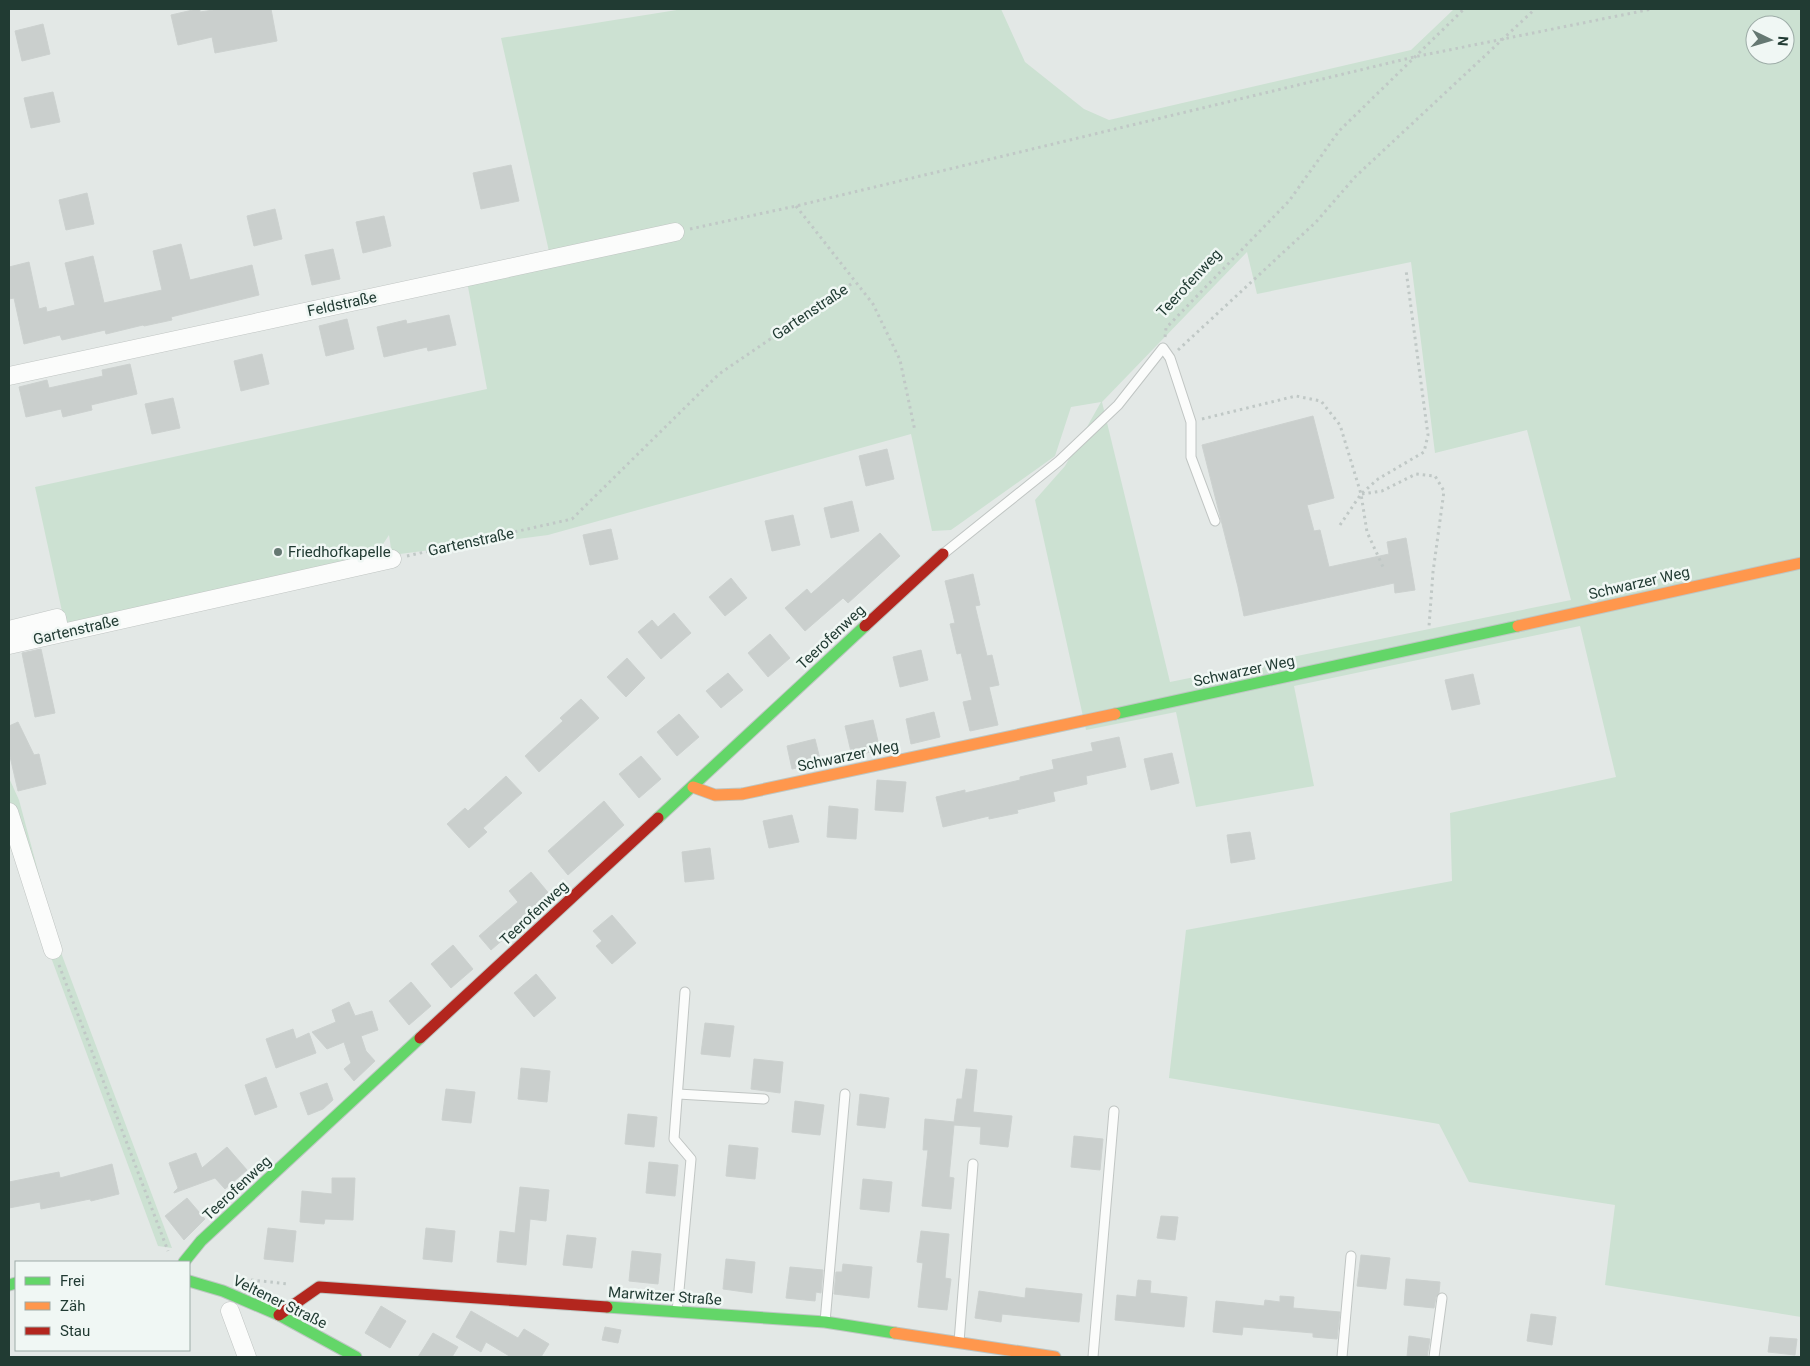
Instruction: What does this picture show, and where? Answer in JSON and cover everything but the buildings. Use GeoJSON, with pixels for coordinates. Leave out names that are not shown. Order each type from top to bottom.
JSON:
{"type":"FeatureCollection","features":[{"type":"Feature","properties":{"kind":"street","name":"Feldstraße"},"geometry":{"type":"LineString","coordinates":[[9,376],[675,232]]}},
{"type":"Feature","properties":{"kind":"street","name":"Teerofenweg"},"geometry":{"type":"LineString","coordinates":[[185,1261],[201,1241],[943,554]]}},
{"type":"Feature","properties":{"kind":"street","name":"Gartenstraße"},"geometry":{"type":"LineString","coordinates":[[9,645],[392,559]]}},
{"type":"Feature","properties":{"kind":"street","name":"Schwarzer Weg"},"geometry":{"type":"LineString","coordinates":[[693,787],[715,795],[742,794],[1428,646],[1801,563]]}},
{"type":"Feature","properties":{"kind":"street"},"geometry":{"type":"LineString","coordinates":[[9,630],[57,618],[60,634]]}},
{"type":"Feature","properties":{"kind":"street"},"geometry":{"type":"LineString","coordinates":[[9,812],[53,950]]}},
{"type":"Feature","properties":{"kind":"street","name":"Veltener Straße"},"geometry":{"type":"LineString","coordinates":[[190,1282],[223,1291],[280,1315],[356,1357]]}},
{"type":"Feature","properties":{"kind":"street","name":"Marwitzer Straße"},"geometry":{"type":"LineString","coordinates":[[280,1315],[319,1287],[825,1322],[1055,1357]]}},
{"type":"Feature","properties":{"kind":"street"},"geometry":{"type":"LineString","coordinates":[[230,1311],[247,1357]]}},
{"type":"Feature","properties":{"kind":"lane"},"geometry":{"type":"LineString","coordinates":[[1163,348],[1170,358],[1192,422],[1191,457],[1216,521]]}},
{"type":"Feature","properties":{"kind":"lane","name":"Teerofenweg"},"geometry":{"type":"LineString","coordinates":[[943,554],[1059,460],[1118,405],[1163,348]]}},
{"type":"Feature","properties":{"kind":"lane"},"geometry":{"type":"LineString","coordinates":[[676,1312],[691,1159],[674,1139],[685,992]]}},
{"type":"Feature","properties":{"kind":"lane"},"geometry":{"type":"LineString","coordinates":[[678,1094],[764,1099]]}},
{"type":"Feature","properties":{"kind":"lane"},"geometry":{"type":"LineString","coordinates":[[825,1322],[845,1094]]}},
{"type":"Feature","properties":{"kind":"lane"},"geometry":{"type":"LineString","coordinates":[[1093,1357],[1114,1111]]}},
{"type":"Feature","properties":{"kind":"lane"},"geometry":{"type":"LineString","coordinates":[[959,1343],[973,1164]]}},
{"type":"Feature","properties":{"kind":"lane"},"geometry":{"type":"LineString","coordinates":[[1342,1357],[1351,1256]]}},
{"type":"Feature","properties":{"kind":"lane"},"geometry":{"type":"LineString","coordinates":[[1434,1357],[1442,1298]]}},
{"type":"Feature","properties":{"kind":"path","name":"Teerofenweg"},"geometry":{"type":"LineString","coordinates":[[1163,348],[1166,328],[1289,201],[1339,131],[1464,9]]}},
{"type":"Feature","properties":{"kind":"path"},"geometry":{"type":"LineString","coordinates":[[1170,358],[1316,222],[1355,177],[1534,9]]}},
{"type":"Feature","properties":{"kind":"path"},"geometry":{"type":"LineString","coordinates":[[675,232],[796,206],[1414,57],[1652,9]]}},
{"type":"Feature","properties":{"kind":"path"},"geometry":{"type":"LineString","coordinates":[[796,206],[854,282],[874,304],[900,360],[915,431]]}},
{"type":"Feature","properties":{"kind":"path"},"geometry":{"type":"LineString","coordinates":[[1340,524],[1361,494],[1378,479],[1424,452],[1428,435],[1406,270]]}},
{"type":"Feature","properties":{"kind":"path","name":"Gartenstraße"},"geometry":{"type":"LineString","coordinates":[[392,559],[572,520],[719,374],[854,282]]}},
{"type":"Feature","properties":{"kind":"path"},"geometry":{"type":"LineString","coordinates":[[1192,422],[1296,396],[1321,401],[1340,425],[1361,494],[1367,532],[1384,569]]}},
{"type":"Feature","properties":{"kind":"path"},"geometry":{"type":"LineString","coordinates":[[1361,494],[1382,491],[1416,474],[1435,476],[1444,490],[1433,572],[1428,646]]}},
{"type":"Feature","properties":{"kind":"path"},"geometry":{"type":"LineString","coordinates":[[53,950],[169,1257]]}},
{"type":"Feature","properties":{"kind":"path"},"geometry":{"type":"LineString","coordinates":[[243,1279],[290,1284]]}},
{"type":"Feature","properties":{"kind":"green space"},"geometry":{"type":"Polygon","coordinates":[[[683,9],[1001,9],[1025,62],[1084,109],[1109,120],[1411,50],[1454,9],[1801,9],[1801,1317],[1605,1285],[1615,1205],[1469,1182],[1439,1124],[1169,1078],[1186,930],[1452,881],[1450,813],[1616,777],[1580,626],[1294,686],[1314,786],[1196,807],[1176,712],[1086,730],[1035,500],[1065,466],[1101,402],[1071,407],[1055,456],[951,530],[932,531],[911,434],[548,535],[392,555],[389,535],[375,556],[65,625],[35,487],[487,389],[466,276],[550,256],[501,38],[683,9]],[[1247,252],[1102,402],[1170,682],[1571,600],[1527,430],[1435,453],[1411,262],[1257,294],[1247,252]]]}},
{"type":"Feature","properties":{"kind":"green space"},"geometry":{"type":"Polygon","coordinates":[[[9,778],[19,800],[57,942],[172,1248],[158,1246],[9,844],[9,778]]]}},
{"type":"Feature","properties":{"kind":"traffic: fast"},"geometry":{"type":"LineString","coordinates":[[658,818],[865,626]]}},
{"type":"Feature","properties":{"kind":"traffic: fast"},"geometry":{"type":"LineString","coordinates":[[1115,714],[1518,626]]}},
{"type":"Feature","properties":{"kind":"traffic: fast"},"geometry":{"type":"LineString","coordinates":[[185,1261],[201,1241],[420,1038]]}},
{"type":"Feature","properties":{"kind":"traffic: fast"},"geometry":{"type":"LineString","coordinates":[[190,1281],[223,1291],[279,1315],[356,1357]]}},
{"type":"Feature","properties":{"kind":"traffic: fast"},"geometry":{"type":"LineString","coordinates":[[9,1285],[15,1283]]}},
{"type":"Feature","properties":{"kind":"traffic: fast"},"geometry":{"type":"LineString","coordinates":[[607,1307],[825,1322],[895,1333]]}},
{"type":"Feature","properties":{"kind":"traffic: slow"},"geometry":{"type":"LineString","coordinates":[[1518,626],[1801,563]]}},
{"type":"Feature","properties":{"kind":"traffic: slow"},"geometry":{"type":"LineString","coordinates":[[693,787],[715,795],[742,794],[1115,714]]}},
{"type":"Feature","properties":{"kind":"traffic: slow"},"geometry":{"type":"LineString","coordinates":[[895,1333],[1055,1357]]}},
{"type":"Feature","properties":{"kind":"traffic: jam"},"geometry":{"type":"LineString","coordinates":[[865,626],[943,554]]}},
{"type":"Feature","properties":{"kind":"traffic: jam"},"geometry":{"type":"LineString","coordinates":[[420,1038],[658,818]]}},
{"type":"Feature","properties":{"kind":"traffic: jam"},"geometry":{"type":"LineString","coordinates":[[279,1315],[319,1287],[607,1307]]}},
{"type":"Feature","properties":{"kind":"place","name":"Friedhofkapelle"},"geometry":{"type":"Point","coordinates":[278,552]}}]}
